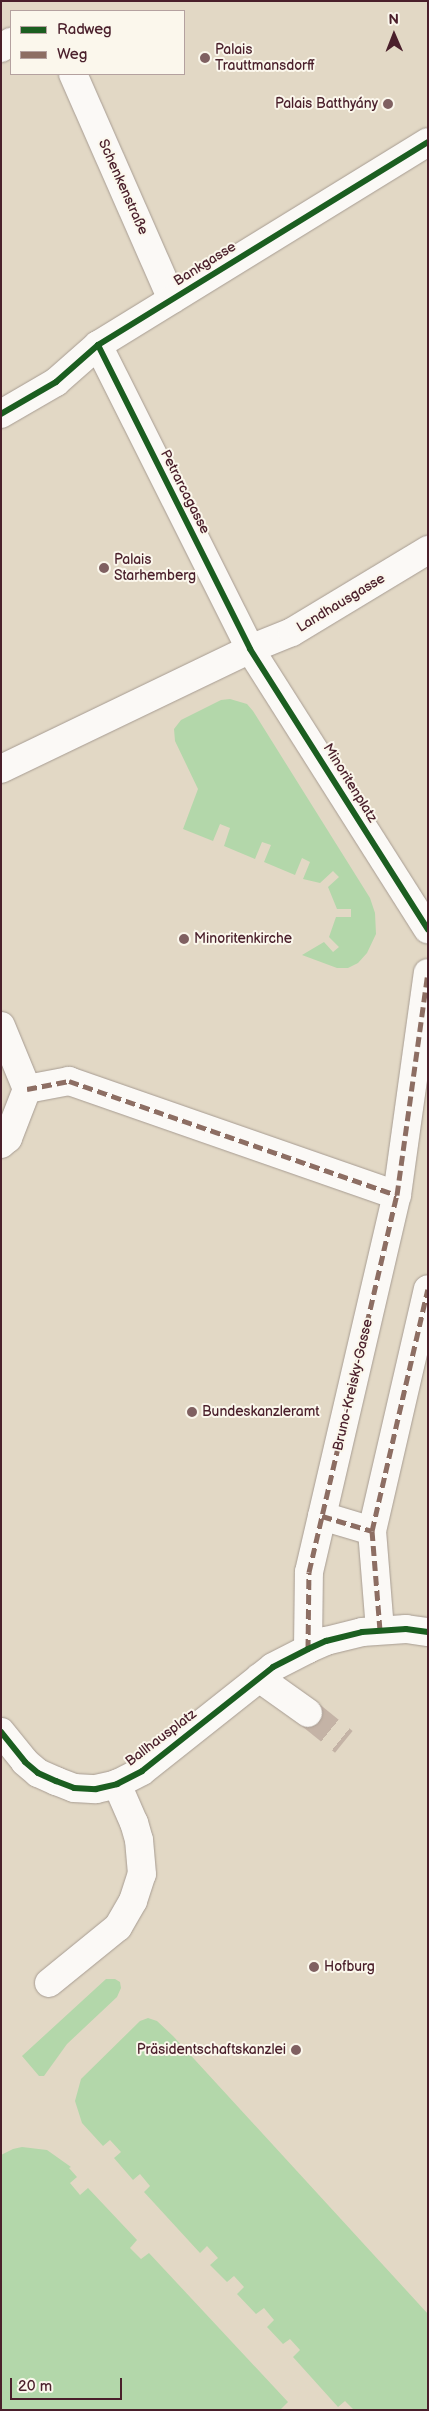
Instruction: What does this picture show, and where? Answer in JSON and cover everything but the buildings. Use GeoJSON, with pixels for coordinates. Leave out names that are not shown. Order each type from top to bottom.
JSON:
{"type":"FeatureCollection","features":[{"type":"Feature","properties":{"kind":"street","name":"Schenkenstraße"},"geometry":{"type":"LineString","coordinates":[[73,75],[172,299]]}},
{"type":"Feature","properties":{"kind":"street","name":"Bankgasse"},"geometry":{"type":"LineString","coordinates":[[1,414],[56,382],[98,345],[428,142]]}},
{"type":"Feature","properties":{"kind":"street","name":"Petrarcagasse"},"geometry":{"type":"LineString","coordinates":[[98,345],[250,650]]}},
{"type":"Feature","properties":{"kind":"street","name":"Landhausgasse"},"geometry":{"type":"LineString","coordinates":[[250,650],[292,632],[428,550]]}},
{"type":"Feature","properties":{"kind":"street"},"geometry":{"type":"LineString","coordinates":[[1,769],[250,650]]}},
{"type":"Feature","properties":{"kind":"street","name":"Minoritenplatz"},"geometry":{"type":"LineString","coordinates":[[250,650],[428,929]]}},
{"type":"Feature","properties":{"kind":"street"},"geometry":{"type":"LineString","coordinates":[[27,1089],[69,1081],[397,1195],[428,973]]}},
{"type":"Feature","properties":{"kind":"street"},"geometry":{"type":"LineString","coordinates":[[1,1026],[27,1089],[5,1141]]}},
{"type":"Feature","properties":{"kind":"street","name":"Bruno-Kreisky-Gasse"},"geometry":{"type":"LineString","coordinates":[[308,1649],[309,1572],[385,1254],[397,1195]]}},
{"type":"Feature","properties":{"kind":"street"},"geometry":{"type":"LineString","coordinates":[[380,1630],[372,1530],[428,1289]]}},
{"type":"Feature","properties":{"kind":"street"},"geometry":{"type":"LineString","coordinates":[[322,1516],[372,1530]]}},
{"type":"Feature","properties":{"kind":"street","name":"Ballhausplatz"},"geometry":{"type":"LineString","coordinates":[[1,1732],[25,1762],[38,1773],[74,1788],[96,1789],[116,1784],[142,1771],[273,1667],[308,1649],[344,1635],[380,1630],[428,1632]]}},
{"type":"Feature","properties":{"kind":"street"},"geometry":{"type":"LineString","coordinates":[[259,1678],[308,1713]]}},
{"type":"Feature","properties":{"kind":"street"},"geometry":{"type":"LineString","coordinates":[[49,1983],[118,1927],[133,1901],[142,1874],[139,1840],[134,1823],[116,1784]]}},
{"type":"Feature","properties":{"kind":"green space"},"geometry":{"type":"Polygon","coordinates":[[[230,699],[247,704],[253,711],[370,898],[375,913],[376,934],[367,953],[358,963],[348,968],[337,968],[302,955],[324,942],[333,952],[339,947],[329,937],[336,917],[351,917],[351,909],[337,909],[328,887],[339,877],[333,871],[320,883],[303,879],[310,862],[302,858],[295,875],[264,862],[271,845],[262,842],[255,859],[224,846],[230,828],[220,824],[213,841],[183,829],[198,789],[175,741],[174,729],[181,720],[221,700],[230,699]]]}},
{"type":"Feature","properties":{"kind":"green space"},"geometry":{"type":"Polygon","coordinates":[[[106,1979],[115,1979],[120,1982],[121,1988],[117,1997],[67,2044],[44,2076],[39,2076],[22,2056],[106,1979]]]}},
{"type":"Feature","properties":{"kind":"green space"},"geometry":{"type":"Polygon","coordinates":[[[148,2018],[157,2021],[173,2036],[428,2314],[428,2410],[354,2410],[345,2401],[338,2407],[293,2357],[300,2350],[290,2339],[283,2344],[267,2327],[274,2320],[264,2308],[256,2314],[237,2294],[244,2287],[234,2276],[227,2282],[210,2265],[218,2258],[207,2246],[200,2253],[144,2192],[150,2186],[140,2174],[133,2180],[114,2158],[121,2152],[110,2140],[103,2146],[82,2123],[75,2101],[81,2079],[140,2021],[148,2018]]]}},
{"type":"Feature","properties":{"kind":"green space"},"geometry":{"type":"Polygon","coordinates":[[[22,2147],[47,2150],[71,2167],[69,2168],[77,2177],[70,2183],[80,2195],[88,2188],[137,2240],[130,2248],[141,2259],[149,2253],[288,2402],[280,2410],[1,2410],[1,2155],[22,2147]]]}},
{"type":"Feature","properties":{"kind":"tunnel"},"geometry":{"type":"LineString","coordinates":[[308,1713],[344,1742]]}},
{"type":"Feature","properties":{"kind":"marked path"},"geometry":{"type":"LineString","coordinates":[[27,1089],[69,1081],[397,1195],[428,973]]}},
{"type":"Feature","properties":{"kind":"marked path"},"geometry":{"type":"LineString","coordinates":[[308,1649],[309,1572],[397,1195]]}},
{"type":"Feature","properties":{"kind":"marked path"},"geometry":{"type":"LineString","coordinates":[[380,1630],[372,1531],[428,1289]]}},
{"type":"Feature","properties":{"kind":"marked path"},"geometry":{"type":"LineString","coordinates":[[322,1516],[372,1531]]}},
{"type":"Feature","properties":{"kind":"cycle path"},"geometry":{"type":"LineString","coordinates":[[1,414],[56,382],[98,345],[428,142]]}},
{"type":"Feature","properties":{"kind":"cycle path"},"geometry":{"type":"LineString","coordinates":[[98,345],[250,649],[428,929]]}},
{"type":"Feature","properties":{"kind":"cycle path"},"geometry":{"type":"LineString","coordinates":[[1,1732],[25,1762],[38,1773],[74,1788],[96,1789],[117,1784],[142,1771],[273,1667],[308,1649],[326,1641],[362,1632],[406,1629],[428,1632]]}},
{"type":"Feature","properties":{"kind":"place","name":"Palais Trauttmansdorff"},"geometry":{"type":"Point","coordinates":[205,58]}},
{"type":"Feature","properties":{"kind":"place","name":"Palais Batthyány"},"geometry":{"type":"Point","coordinates":[388,104]}},
{"type":"Feature","properties":{"kind":"place","name":"Palais Starhemberg"},"geometry":{"type":"Point","coordinates":[104,568]}},
{"type":"Feature","properties":{"kind":"place","name":"Minoritenkirche"},"geometry":{"type":"Point","coordinates":[184,939]}},
{"type":"Feature","properties":{"kind":"place","name":"Bundeskanzleramt"},"geometry":{"type":"Point","coordinates":[192,1412]}},
{"type":"Feature","properties":{"kind":"place","name":"Hofburg"},"geometry":{"type":"Point","coordinates":[314,1967]}},
{"type":"Feature","properties":{"kind":"place","name":"Präsidentschaftskanzlei"},"geometry":{"type":"Point","coordinates":[296,2050]}}]}
